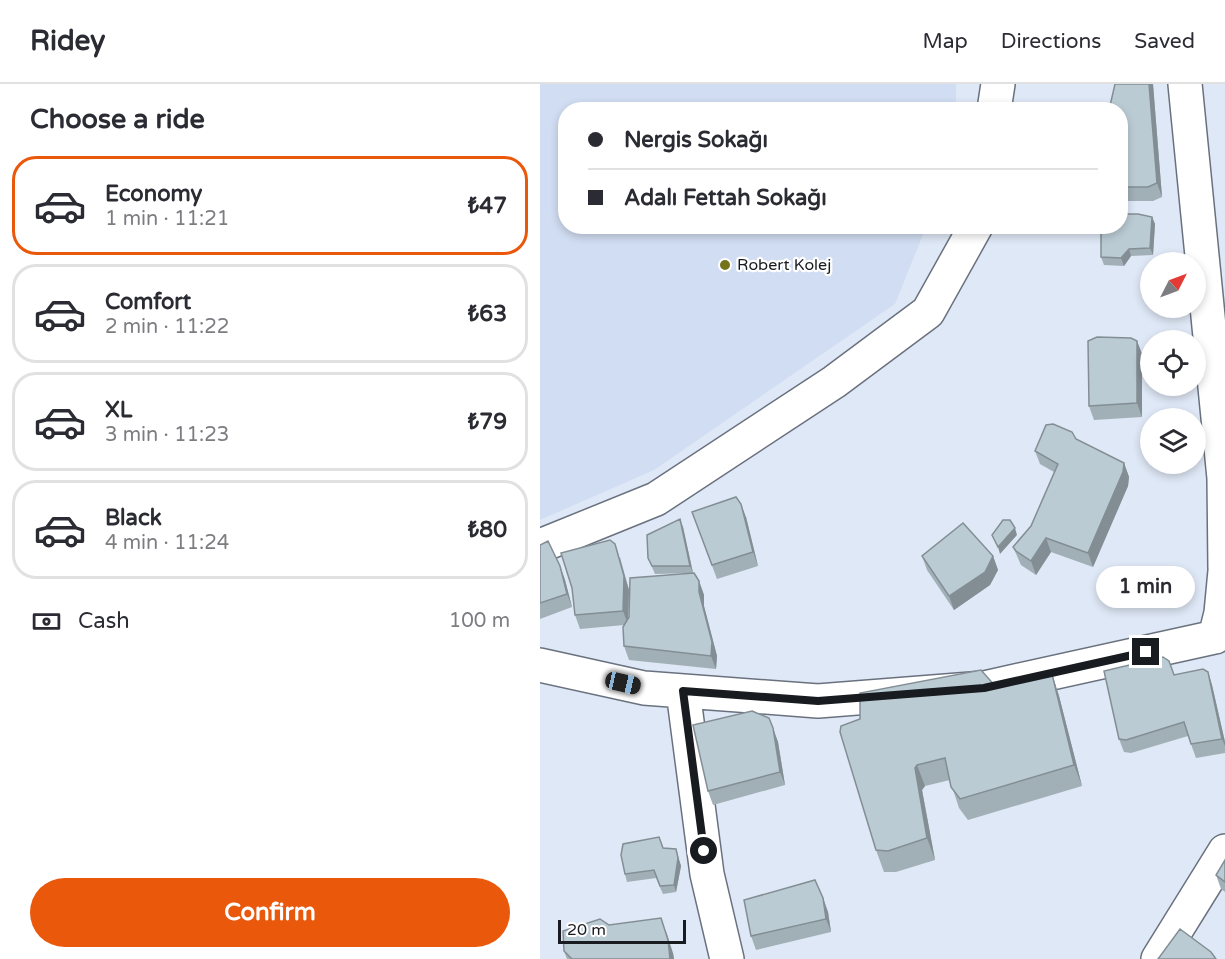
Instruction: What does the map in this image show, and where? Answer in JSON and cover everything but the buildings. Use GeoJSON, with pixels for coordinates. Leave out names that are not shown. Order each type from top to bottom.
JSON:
{"type":"FeatureCollection","features":[{"type":"Feature","properties":{"kind":"street"},"geometry":{"type":"LineString","coordinates":[[995,102],[998,84]]}},
{"type":"Feature","properties":{"kind":"street"},"geometry":{"type":"LineString","coordinates":[[540,665],[644,688],[818,701],[984,688],[1220,640],[1225,569],[1224,478],[1185,84]]}},
{"type":"Feature","properties":{"kind":"street"},"geometry":{"type":"LineString","coordinates":[[540,546],[656,499],[834,382],[928,312],[972,234]]}},
{"type":"Feature","properties":{"kind":"street"},"geometry":{"type":"LineString","coordinates":[[683,691],[708,874],[726,959]]}},
{"type":"Feature","properties":{"kind":"street"},"geometry":{"type":"LineString","coordinates":[[1158,959],[1225,851]]}},
{"type":"Feature","properties":{"kind":"shaded area","name":"Robert Kolej"},"geometry":{"type":"Polygon","coordinates":[[[540,84],[956,84],[956,102],[558,102],[558,234],[923,234],[895,304],[654,470],[540,520],[540,84]]]}},
{"type":"Feature","properties":{"kind":"place","name":"Robert Kolej"},"geometry":{"type":"Point","coordinates":[725,265]}},
{"type":"Feature","properties":{"kind":"route"},"geometry":{"type":"LineString","coordinates":[[704,851],[683,691],[818,701],[984,688],[1146,652]]}}]}
